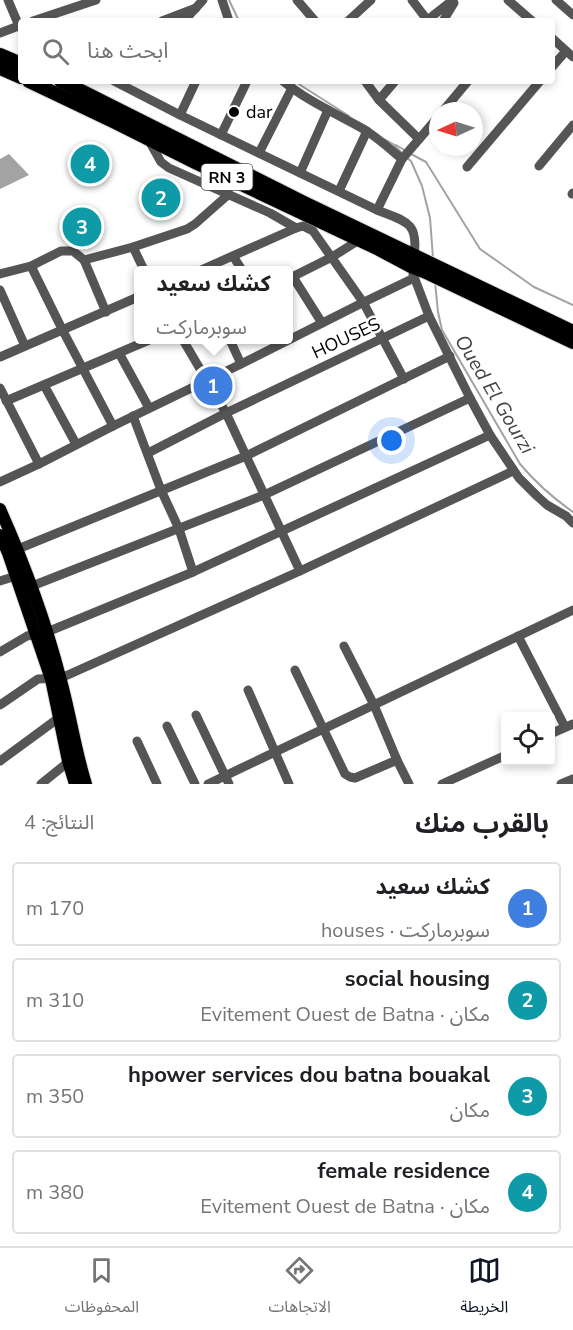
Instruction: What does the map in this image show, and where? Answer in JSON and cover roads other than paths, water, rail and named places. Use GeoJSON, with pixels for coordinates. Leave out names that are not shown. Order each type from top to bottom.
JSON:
{"type":"FeatureCollection","features":[{"type":"Feature","properties":{"kind":"highway"},"geometry":{"type":"LineString","coordinates":[[0,55],[18,63]]}},
{"type":"Feature","properties":{"kind":"highway"},"geometry":{"type":"LineString","coordinates":[[0,68],[18,76]]}},
{"type":"Feature","properties":{"kind":"highway","name":"RN 3"},"geometry":{"type":"LineString","coordinates":[[35,84],[308,221],[359,240],[573,332]]}},
{"type":"Feature","properties":{"kind":"highway","name":"RN 3"},"geometry":{"type":"LineString","coordinates":[[67,84],[294,197],[418,266]]}},
{"type":"Feature","properties":{"kind":"highway","name":"RN 3"},"geometry":{"type":"LineString","coordinates":[[452,279],[573,342]]}},
{"type":"Feature","properties":{"kind":"main road"},"geometry":{"type":"LineString","coordinates":[[0,508],[13,551],[16,576],[41,633],[56,679],[73,759],[75,784]]}},
{"type":"Feature","properties":{"kind":"main road"},"geometry":{"type":"LineString","coordinates":[[0,535],[13,551],[32,586],[41,633]]}},
{"type":"Feature","properties":{"kind":"main road"},"geometry":{"type":"LineString","coordinates":[[56,679],[60,717],[73,759],[86,784]]}},
{"type":"Feature","properties":{"kind":"street"},"geometry":{"type":"LineString","coordinates":[[8,0],[18,22]]}},
{"type":"Feature","properties":{"kind":"street"},"geometry":{"type":"LineString","coordinates":[[46,18],[96,0]]}},
{"type":"Feature","properties":{"kind":"street"},"geometry":{"type":"LineString","coordinates":[[187,18],[203,0]]}},
{"type":"Feature","properties":{"kind":"street"},"geometry":{"type":"LineString","coordinates":[[222,0],[228,18]]}},
{"type":"Feature","properties":{"kind":"street"},"geometry":{"type":"LineString","coordinates":[[297,0],[312,18]]}},
{"type":"Feature","properties":{"kind":"street"},"geometry":{"type":"LineString","coordinates":[[351,18],[371,0]]}},
{"type":"Feature","properties":{"kind":"street"},"geometry":{"type":"LineString","coordinates":[[412,0],[426,18]]}},
{"type":"Feature","properties":{"kind":"street"},"geometry":{"type":"LineString","coordinates":[[430,18],[455,0]]}},
{"type":"Feature","properties":{"kind":"street"},"geometry":{"type":"LineString","coordinates":[[445,18],[455,0]]}},
{"type":"Feature","properties":{"kind":"street"},"geometry":{"type":"LineString","coordinates":[[508,0],[525,18]]}},
{"type":"Feature","properties":{"kind":"street"},"geometry":{"type":"LineString","coordinates":[[556,0],[573,15]]}},
{"type":"Feature","properties":{"kind":"street"},"geometry":{"type":"LineString","coordinates":[[170,18],[196,8]]}},
{"type":"Feature","properties":{"kind":"street"},"geometry":{"type":"LineString","coordinates":[[0,33],[18,27]]}},
{"type":"Feature","properties":{"kind":"street"},"geometry":{"type":"LineString","coordinates":[[555,41],[570,54],[555,65]]}},
{"type":"Feature","properties":{"kind":"street"},"geometry":{"type":"LineString","coordinates":[[129,84],[180,115],[404,221],[412,227],[416,237],[418,266],[429,316],[490,435],[513,471],[547,505],[573,523]]}},
{"type":"Feature","properties":{"kind":"street"},"geometry":{"type":"LineString","coordinates":[[180,115],[195,84]]}},
{"type":"Feature","properties":{"kind":"street"},"geometry":{"type":"LineString","coordinates":[[221,135],[246,84]]}},
{"type":"Feature","properties":{"kind":"street"},"geometry":{"type":"LineString","coordinates":[[287,84],[367,131],[404,157]]}},
{"type":"Feature","properties":{"kind":"street"},"geometry":{"type":"LineString","coordinates":[[367,84],[416,142]]}},
{"type":"Feature","properties":{"kind":"street"},"geometry":{"type":"LineString","coordinates":[[379,100],[392,84]]}},
{"type":"Feature","properties":{"kind":"street"},"geometry":{"type":"LineString","coordinates":[[450,102],[466,84]]}},
{"type":"Feature","properties":{"kind":"street"},"geometry":{"type":"LineString","coordinates":[[467,167],[537,84]]}},
{"type":"Feature","properties":{"kind":"street"},"geometry":{"type":"LineString","coordinates":[[259,153],[292,88]]}},
{"type":"Feature","properties":{"kind":"street"},"geometry":{"type":"LineString","coordinates":[[300,172],[328,110]]}},
{"type":"Feature","properties":{"kind":"street"},"geometry":{"type":"LineString","coordinates":[[539,166],[573,125]]}},
{"type":"Feature","properties":{"kind":"street"},"geometry":{"type":"LineString","coordinates":[[377,210],[404,157],[429,127]]}},
{"type":"Feature","properties":{"kind":"street"},"geometry":{"type":"LineString","coordinates":[[339,191],[367,131]]}},
{"type":"Feature","properties":{"kind":"street"},"geometry":{"type":"LineString","coordinates":[[148,139],[165,166],[230,194],[296,228]]}},
{"type":"Feature","properties":{"kind":"street"},"geometry":{"type":"LineString","coordinates":[[84,260],[187,229],[230,194]]}},
{"type":"Feature","properties":{"kind":"street"},"geometry":{"type":"LineString","coordinates":[[210,266],[303,226],[308,221],[363,302],[404,379]]}},
{"type":"Feature","properties":{"kind":"street"},"geometry":{"type":"LineString","coordinates":[[293,276],[332,257],[359,240]]}},
{"type":"Feature","properties":{"kind":"street"},"geometry":{"type":"LineString","coordinates":[[133,247],[142,266]]}},
{"type":"Feature","properties":{"kind":"street"},"geometry":{"type":"LineString","coordinates":[[0,274],[31,266],[61,251],[73,251],[84,260],[106,312]]}},
{"type":"Feature","properties":{"kind":"street"},"geometry":{"type":"LineString","coordinates":[[233,256],[239,266]]}},
{"type":"Feature","properties":{"kind":"street"},"geometry":{"type":"LineString","coordinates":[[31,266],[113,426]]}},
{"type":"Feature","properties":{"kind":"street"},"geometry":{"type":"LineString","coordinates":[[293,336],[363,302],[418,266]]}},
{"type":"Feature","properties":{"kind":"street"},"geometry":{"type":"LineString","coordinates":[[293,282],[322,323]]}},
{"type":"Feature","properties":{"kind":"street"},"geometry":{"type":"LineString","coordinates":[[0,290],[26,346]]}},
{"type":"Feature","properties":{"kind":"street"},"geometry":{"type":"LineString","coordinates":[[0,357],[134,299]]}},
{"type":"Feature","properties":{"kind":"street","name":"HOUSES"},"geometry":{"type":"LineString","coordinates":[[148,453],[429,316]]}},
{"type":"Feature","properties":{"kind":"street"},"geometry":{"type":"LineString","coordinates":[[6,401],[138,344]]}},
{"type":"Feature","properties":{"kind":"street"},"geometry":{"type":"LineString","coordinates":[[186,344],[226,413],[300,571]]}},
{"type":"Feature","properties":{"kind":"street"},"geometry":{"type":"LineString","coordinates":[[232,344],[241,364]]}},
{"type":"Feature","properties":{"kind":"street"},"geometry":{"type":"LineString","coordinates":[[0,482],[278,344]]}},
{"type":"Feature","properties":{"kind":"street"},"geometry":{"type":"LineString","coordinates":[[119,353],[149,408]]}},
{"type":"Feature","properties":{"kind":"street"},"geometry":{"type":"LineString","coordinates":[[13,551],[246,456],[450,356]]}},
{"type":"Feature","properties":{"kind":"street"},"geometry":{"type":"LineString","coordinates":[[44,385],[76,444]]}},
{"type":"Feature","properties":{"kind":"street"},"geometry":{"type":"LineString","coordinates":[[0,388],[39,464]]}},
{"type":"Feature","properties":{"kind":"street"},"geometry":{"type":"LineString","coordinates":[[32,586],[264,495],[470,398]]}},
{"type":"Feature","properties":{"kind":"street"},"geometry":{"type":"LineString","coordinates":[[133,416],[161,490],[179,529],[193,572]]}},
{"type":"Feature","properties":{"kind":"street"},"geometry":{"type":"LineString","coordinates":[[0,652],[18,640],[41,633],[193,572],[490,435]]}},
{"type":"Feature","properties":{"kind":"street"},"geometry":{"type":"LineString","coordinates":[[0,705],[38,679],[56,679],[300,571],[513,471]]}},
{"type":"Feature","properties":{"kind":"street"},"geometry":{"type":"LineString","coordinates":[[0,581],[16,576]]}},
{"type":"Feature","properties":{"kind":"street"},"geometry":{"type":"LineString","coordinates":[[208,784],[227,780],[275,752],[573,609]]}},
{"type":"Feature","properties":{"kind":"street"},"geometry":{"type":"LineString","coordinates":[[518,636],[569,726],[555,732]]}},
{"type":"Feature","properties":{"kind":"street"},"geometry":{"type":"LineString","coordinates":[[344,646],[374,705],[409,784]]}},
{"type":"Feature","properties":{"kind":"street"},"geometry":{"type":"LineString","coordinates":[[295,670],[345,774],[355,778],[397,760]]}},
{"type":"Feature","properties":{"kind":"street"},"geometry":{"type":"LineString","coordinates":[[248,690],[289,784]]}},
{"type":"Feature","properties":{"kind":"street"},"geometry":{"type":"LineString","coordinates":[[196,715],[227,780]]}},
{"type":"Feature","properties":{"kind":"street"},"geometry":{"type":"LineString","coordinates":[[0,761],[60,717]]}},
{"type":"Feature","properties":{"kind":"street"},"geometry":{"type":"LineString","coordinates":[[167,726],[195,784]]}},
{"type":"Feature","properties":{"kind":"street"},"geometry":{"type":"LineString","coordinates":[[137,741],[158,784]]}},
{"type":"Feature","properties":{"kind":"street"},"geometry":{"type":"LineString","coordinates":[[442,784],[501,757]]}},
{"type":"Feature","properties":{"kind":"street"},"geometry":{"type":"LineString","coordinates":[[41,784],[73,759]]}},
{"type":"Feature","properties":{"kind":"street"},"geometry":{"type":"LineString","coordinates":[[561,784],[573,779]]}},
{"type":"Feature","properties":{"kind":"waterway","name":"Oued El Gourzi"},"geometry":{"type":"LineString","coordinates":[[229,0],[238,18]]}},
{"type":"Feature","properties":{"kind":"waterway","name":"Oued El Gourzi"},"geometry":{"type":"LineString","coordinates":[[299,84],[349,116]]}},
{"type":"Feature","properties":{"kind":"waterway","name":"Oued El Gourzi"},"geometry":{"type":"LineString","coordinates":[[384,139],[403,154]]}},
{"type":"Feature","properties":{"kind":"waterway","name":"Oued El Gourzi"},"geometry":{"type":"LineString","coordinates":[[396,145],[406,151]]}},
{"type":"Feature","properties":{"kind":"waterway"},"geometry":{"type":"LineString","coordinates":[[411,154],[426,162],[480,249],[534,287],[573,305]]}},
{"type":"Feature","properties":{"kind":"waterway","name":"Oued El Gourzi"},"geometry":{"type":"LineString","coordinates":[[407,158],[411,161],[422,186],[430,218],[433,258]]}},
{"type":"Feature","properties":{"kind":"waterway","name":"Oued El Gourzi"},"geometry":{"type":"LineString","coordinates":[[435,282],[442,330],[520,464],[545,490],[573,512]]}},
{"type":"Feature","properties":{"kind":"place","name":"dar"},"geometry":{"type":"Point","coordinates":[234,112]}},
{"type":"Feature","properties":{"kind":"place","name":"female residence"},"geometry":{"type":"Point","coordinates":[90,164]}},
{"type":"Feature","properties":{"kind":"place","name":"social housing"},"geometry":{"type":"Point","coordinates":[161,198]}},
{"type":"Feature","properties":{"kind":"place","name":"hpower services dou batna bouakal"},"geometry":{"type":"Point","coordinates":[82,227]}},
{"type":"Feature","properties":{"kind":"place","name":"كشك سعيد"},"geometry":{"type":"Point","coordinates":[213,386]}}]}
